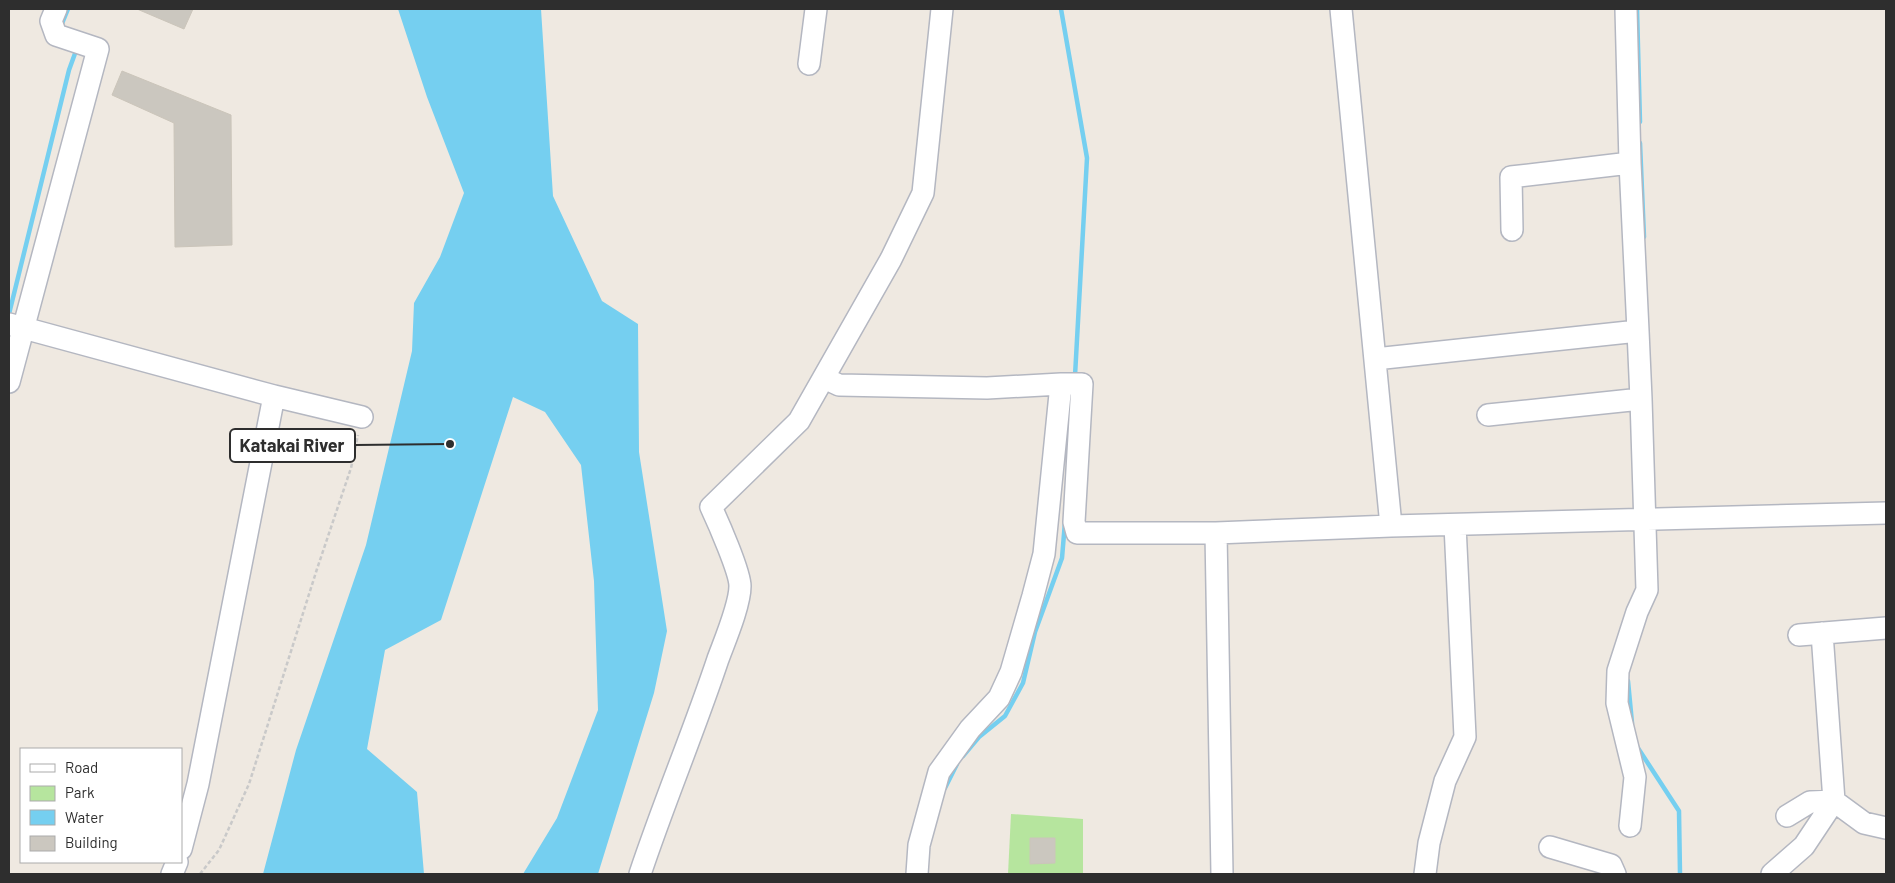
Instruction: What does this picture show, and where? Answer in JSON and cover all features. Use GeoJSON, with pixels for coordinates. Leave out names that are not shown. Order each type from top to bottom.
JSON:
{"type":"FeatureCollection","features":[{"type":"Feature","properties":{"kind":"street"},"geometry":{"type":"LineString","coordinates":[[9,382],[16,326],[98,49],[56,35],[51,21],[56,9]]}},
{"type":"Feature","properties":{"kind":"street"},"geometry":{"type":"LineString","coordinates":[[809,64],[816,9]]}},
{"type":"Feature","properties":{"kind":"street"},"geometry":{"type":"LineString","coordinates":[[640,874],[700,712],[733,615],[740,585],[722,532],[711,507],[800,421],[891,259],[922,193],[942,9]]}},
{"type":"Feature","properties":{"kind":"street"},"geometry":{"type":"LineString","coordinates":[[1341,9],[1391,526]]}},
{"type":"Feature","properties":{"kind":"street"},"geometry":{"type":"LineString","coordinates":[[1626,9],[1630,163],[1646,518],[1647,590],[1637,612],[1618,671],[1617,703],[1635,777],[1630,826]]}},
{"type":"Feature","properties":{"kind":"street"},"geometry":{"type":"LineString","coordinates":[[1512,230],[1512,177],[1630,163]]}},
{"type":"Feature","properties":{"kind":"street"},"geometry":{"type":"LineString","coordinates":[[16,326],[274,396],[362,416]]}},
{"type":"Feature","properties":{"kind":"street"},"geometry":{"type":"LineString","coordinates":[[1375,359],[1638,331]]}},
{"type":"Feature","properties":{"kind":"street"},"geometry":{"type":"LineString","coordinates":[[824,378],[839,385],[987,388],[1082,384],[1074,522],[1077,533],[1216,533],[1646,518],[1886,513]]}},
{"type":"Feature","properties":{"kind":"street"},"geometry":{"type":"LineString","coordinates":[[917,874],[919,845],[939,772],[970,729],[999,698],[1010,672],[1034,596],[1044,554],[1061,384]]}},
{"type":"Feature","properties":{"kind":"street"},"geometry":{"type":"LineString","coordinates":[[182,845],[198,784],[274,396]]}},
{"type":"Feature","properties":{"kind":"street"},"geometry":{"type":"LineString","coordinates":[[1488,415],[1641,399]]}},
{"type":"Feature","properties":{"kind":"street"},"geometry":{"type":"LineString","coordinates":[[1425,874],[1429,843],[1445,781],[1465,737],[1455,525]]}},
{"type":"Feature","properties":{"kind":"street"},"geometry":{"type":"LineString","coordinates":[[1216,533],[1222,874]]}},
{"type":"Feature","properties":{"kind":"street"},"geometry":{"type":"LineString","coordinates":[[1799,635],[1886,628]]}},
{"type":"Feature","properties":{"kind":"street"},"geometry":{"type":"LineString","coordinates":[[1772,874],[1804,846],[1834,801],[1822,633]]}},
{"type":"Feature","properties":{"kind":"street"},"geometry":{"type":"LineString","coordinates":[[1788,816],[1810,802],[1834,801],[1864,823],[1886,828]]}},
{"type":"Feature","properties":{"kind":"street"},"geometry":{"type":"LineString","coordinates":[[1550,847],[1611,864],[1615,874]]}},
{"type":"Feature","properties":{"kind":"path"},"geometry":{"type":"LineString","coordinates":[[200,874],[219,850],[249,784],[317,569],[352,468],[362,416]]}},
{"type":"Feature","properties":{"kind":"green space"},"geometry":{"type":"Polygon","coordinates":[[[1011,814],[1083,819],[1083,874],[1008,874],[1011,814]]]}},
{"type":"Feature","properties":{"kind":"water"},"geometry":{"type":"Polygon","coordinates":[[[398,9],[541,9],[553,196],[602,301],[638,324],[639,452],[667,631],[654,693],[598,874],[523,874],[557,818],[598,710],[594,581],[581,465],[545,412],[513,397],[441,620],[385,650],[367,749],[417,792],[424,874],[263,874],[296,750],[366,545],[412,351],[414,303],[440,257],[464,193],[427,97],[398,9]]]}},
{"type":"Feature","properties":{"kind":"building"},"geometry":{"type":"Polygon","coordinates":[[[137,9],[193,9],[184,29],[137,9]]]}},
{"type":"Feature","properties":{"kind":"building"},"geometry":{"type":"Polygon","coordinates":[[[122,71],[231,115],[232,245],[175,247],[174,123],[112,95],[122,71]]]}},
{"type":"Feature","properties":{"kind":"building"},"geometry":{"type":"Polygon","coordinates":[[[1030,838],[1055,838],[1055,863],[1030,864],[1030,838]]]}},
{"type":"Feature","properties":{"kind":"waterway"},"geometry":{"type":"LineString","coordinates":[[61,26],[68,9]]}},
{"type":"Feature","properties":{"kind":"waterway"},"geometry":{"type":"LineString","coordinates":[[1061,9],[1087,158],[1075,376]]}},
{"type":"Feature","properties":{"kind":"waterway"},"geometry":{"type":"LineString","coordinates":[[1637,9],[1640,122]]}},
{"type":"Feature","properties":{"kind":"waterway"},"geometry":{"type":"LineString","coordinates":[[9,314],[69,70],[77,48]]}},
{"type":"Feature","properties":{"kind":"waterway"},"geometry":{"type":"LineString","coordinates":[[1640,143],[1644,237]]}},
{"type":"Feature","properties":{"kind":"waterway"},"geometry":{"type":"LineString","coordinates":[[963,756],[979,737],[1005,716],[1023,683],[1035,632],[1062,558],[1065,522]]}},
{"type":"Feature","properties":{"kind":"waterway"},"geometry":{"type":"LineString","coordinates":[[1628,681],[1632,723]]}},
{"type":"Feature","properties":{"kind":"waterway"},"geometry":{"type":"LineString","coordinates":[[1636,745],[1679,811],[1680,874]]}},
{"type":"Feature","properties":{"kind":"waterway"},"geometry":{"type":"LineString","coordinates":[[945,788],[957,764]]}},
{"type":"Feature","properties":{"kind":"place","name":"Katakai River"},"geometry":{"type":"Point","coordinates":[450,444]}}]}
